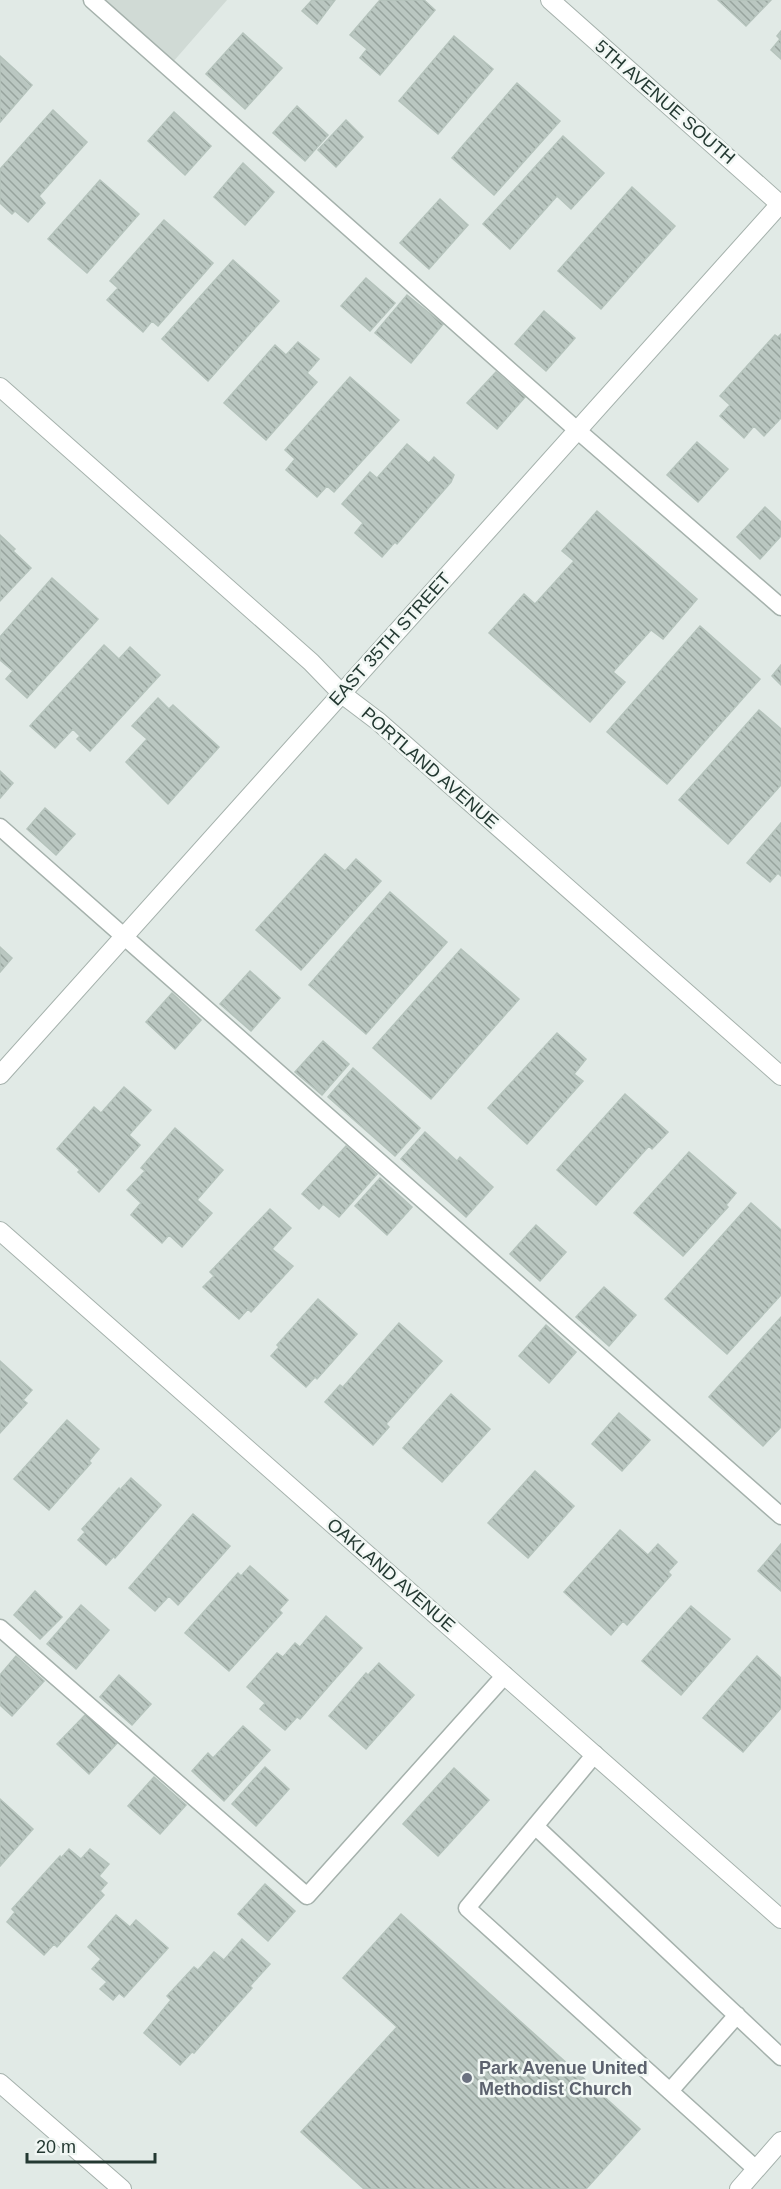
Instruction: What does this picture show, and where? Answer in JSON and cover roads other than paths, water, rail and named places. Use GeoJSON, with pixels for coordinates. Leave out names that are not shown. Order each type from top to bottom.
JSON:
{"type":"FeatureCollection","features":[{"type":"Feature","properties":{"kind":"street","name":"5TH AVENUE SOUTH"},"geometry":{"type":"LineString","coordinates":[[549,0],[781,204]]}},
{"type":"Feature","properties":{"kind":"street","name":"EAST 35TH STREET"},"geometry":{"type":"LineString","coordinates":[[0,1075],[781,204]]}},
{"type":"Feature","properties":{"kind":"street","name":"PORTLAND AVENUE"},"geometry":{"type":"LineString","coordinates":[[0,387],[302,654],[342,693],[379,722],[781,1076]]}},
{"type":"Feature","properties":{"kind":"street","name":"OAKLAND AVENUE"},"geometry":{"type":"LineString","coordinates":[[0,1231],[781,1919]]}},
{"type":"Feature","properties":{"kind":"street"},"geometry":{"type":"LineString","coordinates":[[0,2083],[122,2189]]}},
{"type":"Feature","properties":{"kind":"street"},"geometry":{"type":"LineString","coordinates":[[739,2189],[781,2141]]}},
{"type":"Feature","properties":{"kind":"lane"},"geometry":{"type":"LineString","coordinates":[[92,0],[577,430],[781,607]]}},
{"type":"Feature","properties":{"kind":"lane"},"geometry":{"type":"LineString","coordinates":[[0,827],[781,1516]]}},
{"type":"Feature","properties":{"kind":"lane"},"geometry":{"type":"LineString","coordinates":[[0,1628],[307,1896],[505,1675]]}},
{"type":"Feature","properties":{"kind":"lane"},"geometry":{"type":"LineString","coordinates":[[595,1754],[467,1908],[756,2169]]}},
{"type":"Feature","properties":{"kind":"lane"},"geometry":{"type":"LineString","coordinates":[[535,1826],[781,2057]]}},
{"type":"Feature","properties":{"kind":"lane"},"geometry":{"type":"LineString","coordinates":[[670,2091],[737,2014]]}},
{"type":"Feature","properties":{"kind":"place","name":"Park Avenue United Methodist Church"},"geometry":{"type":"Point","coordinates":[467,2078]}}]}
